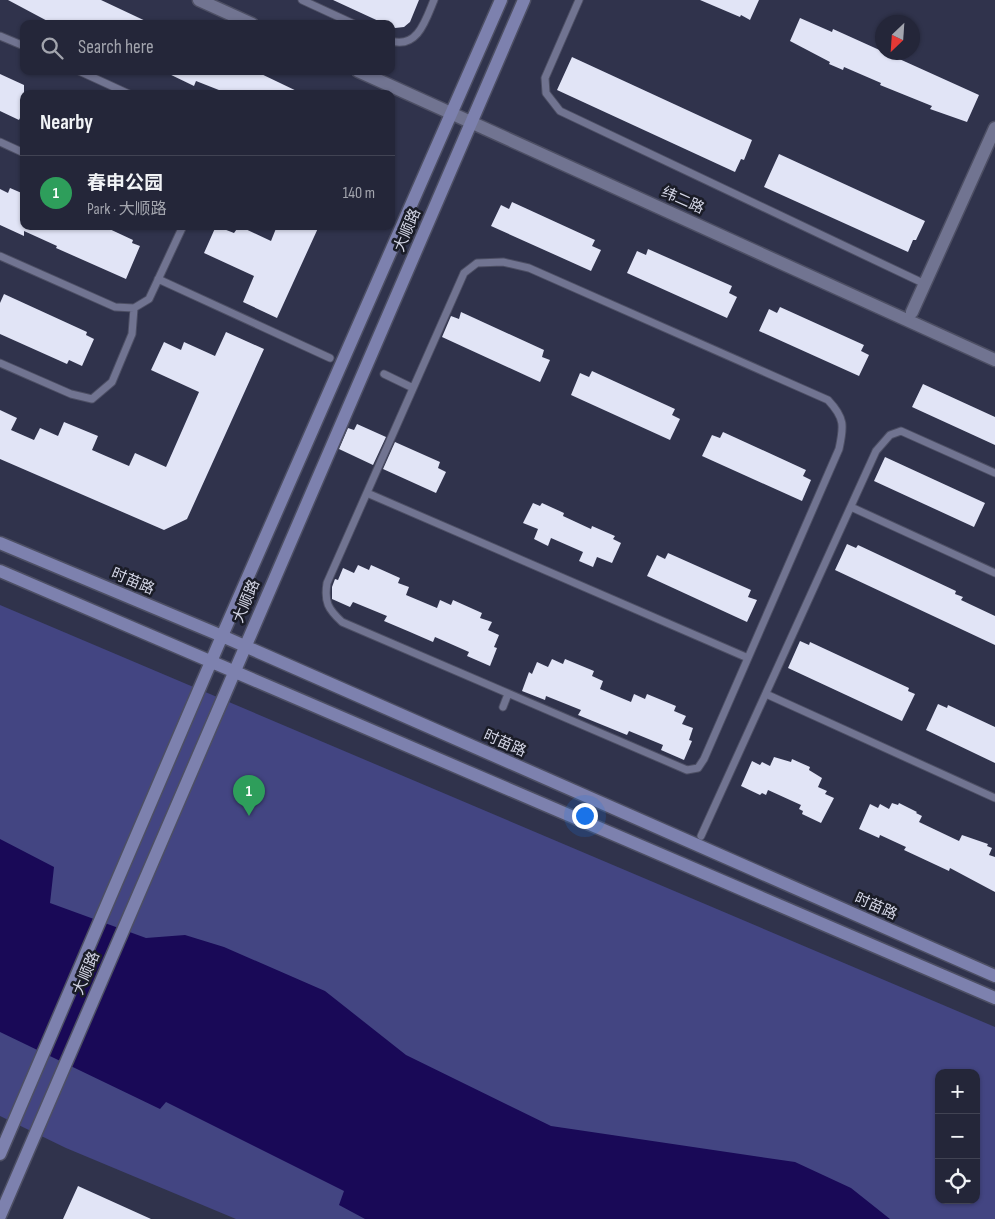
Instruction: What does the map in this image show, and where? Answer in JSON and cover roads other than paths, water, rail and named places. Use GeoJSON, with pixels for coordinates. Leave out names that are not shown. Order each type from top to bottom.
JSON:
{"type":"FeatureCollection","features":[{"type":"Feature","properties":{"kind":"street"},"geometry":{"type":"LineString","coordinates":[[199,0],[243,20]]}},
{"type":"Feature","properties":{"kind":"street","name":"大顺路"},"geometry":{"type":"LineString","coordinates":[[0,1154],[222,636],[501,0]]}},
{"type":"Feature","properties":{"kind":"street","name":"大顺路"},"geometry":{"type":"LineString","coordinates":[[0,1216],[524,0]]}},
{"type":"Feature","properties":{"kind":"street","name":"纬二路"},"geometry":{"type":"LineString","coordinates":[[367,75],[995,360]]}},
{"type":"Feature","properties":{"kind":"street"},"geometry":{"type":"LineString","coordinates":[[912,312],[995,128]]}},
{"type":"Feature","properties":{"kind":"street","name":"时苗路"},"geometry":{"type":"LineString","coordinates":[[0,543],[222,636],[995,976]]}},
{"type":"Feature","properties":{"kind":"street"},"geometry":{"type":"LineString","coordinates":[[0,571],[995,998]]}},
{"type":"Feature","properties":{"kind":"lane"},"geometry":{"type":"LineString","coordinates":[[302,0],[345,20]]}},
{"type":"Feature","properties":{"kind":"lane"},"geometry":{"type":"LineString","coordinates":[[395,41],[408,41],[420,32],[434,0]]}},
{"type":"Feature","properties":{"kind":"lane"},"geometry":{"type":"LineString","coordinates":[[579,0],[544,78],[546,93],[560,111],[925,284]]}},
{"type":"Feature","properties":{"kind":"lane"},"geometry":{"type":"LineString","coordinates":[[0,36],[20,44]]}},
{"type":"Feature","properties":{"kind":"lane"},"geometry":{"type":"LineString","coordinates":[[88,75],[119,90]]}},
{"type":"Feature","properties":{"kind":"lane"},"geometry":{"type":"LineString","coordinates":[[0,142],[20,151]]}},
{"type":"Feature","properties":{"kind":"lane"},"geometry":{"type":"LineString","coordinates":[[0,256],[115,307],[134,308],[149,299],[181,230]]}},
{"type":"Feature","properties":{"kind":"lane"},"geometry":{"type":"LineString","coordinates":[[503,262],[529,268],[828,400],[839,412],[844,429],[839,449],[704,759],[698,768],[687,770],[508,694],[342,622],[329,611],[325,598],[327,583],[413,388],[464,273],[478,263],[503,262]]}},
{"type":"Feature","properties":{"kind":"lane"},"geometry":{"type":"LineString","coordinates":[[158,279],[330,358]]}},
{"type":"Feature","properties":{"kind":"lane"},"geometry":{"type":"LineString","coordinates":[[0,363],[71,394],[92,399],[112,382],[132,334],[134,308]]}},
{"type":"Feature","properties":{"kind":"lane"},"geometry":{"type":"LineString","coordinates":[[384,374],[413,388]]}},
{"type":"Feature","properties":{"kind":"lane"},"geometry":{"type":"LineString","coordinates":[[701,836],[876,450],[890,435],[901,431],[995,473]]}},
{"type":"Feature","properties":{"kind":"lane"},"geometry":{"type":"LineString","coordinates":[[367,493],[748,658]]}},
{"type":"Feature","properties":{"kind":"lane"},"geometry":{"type":"LineString","coordinates":[[851,507],[995,573]]}},
{"type":"Feature","properties":{"kind":"lane"},"geometry":{"type":"LineString","coordinates":[[503,707],[508,694]]}},
{"type":"Feature","properties":{"kind":"lane"},"geometry":{"type":"LineString","coordinates":[[766,694],[995,798]]}},
{"type":"Feature","properties":{"kind":"place","name":"春申公园"},"geometry":{"type":"Point","coordinates":[249,816]}}]}
